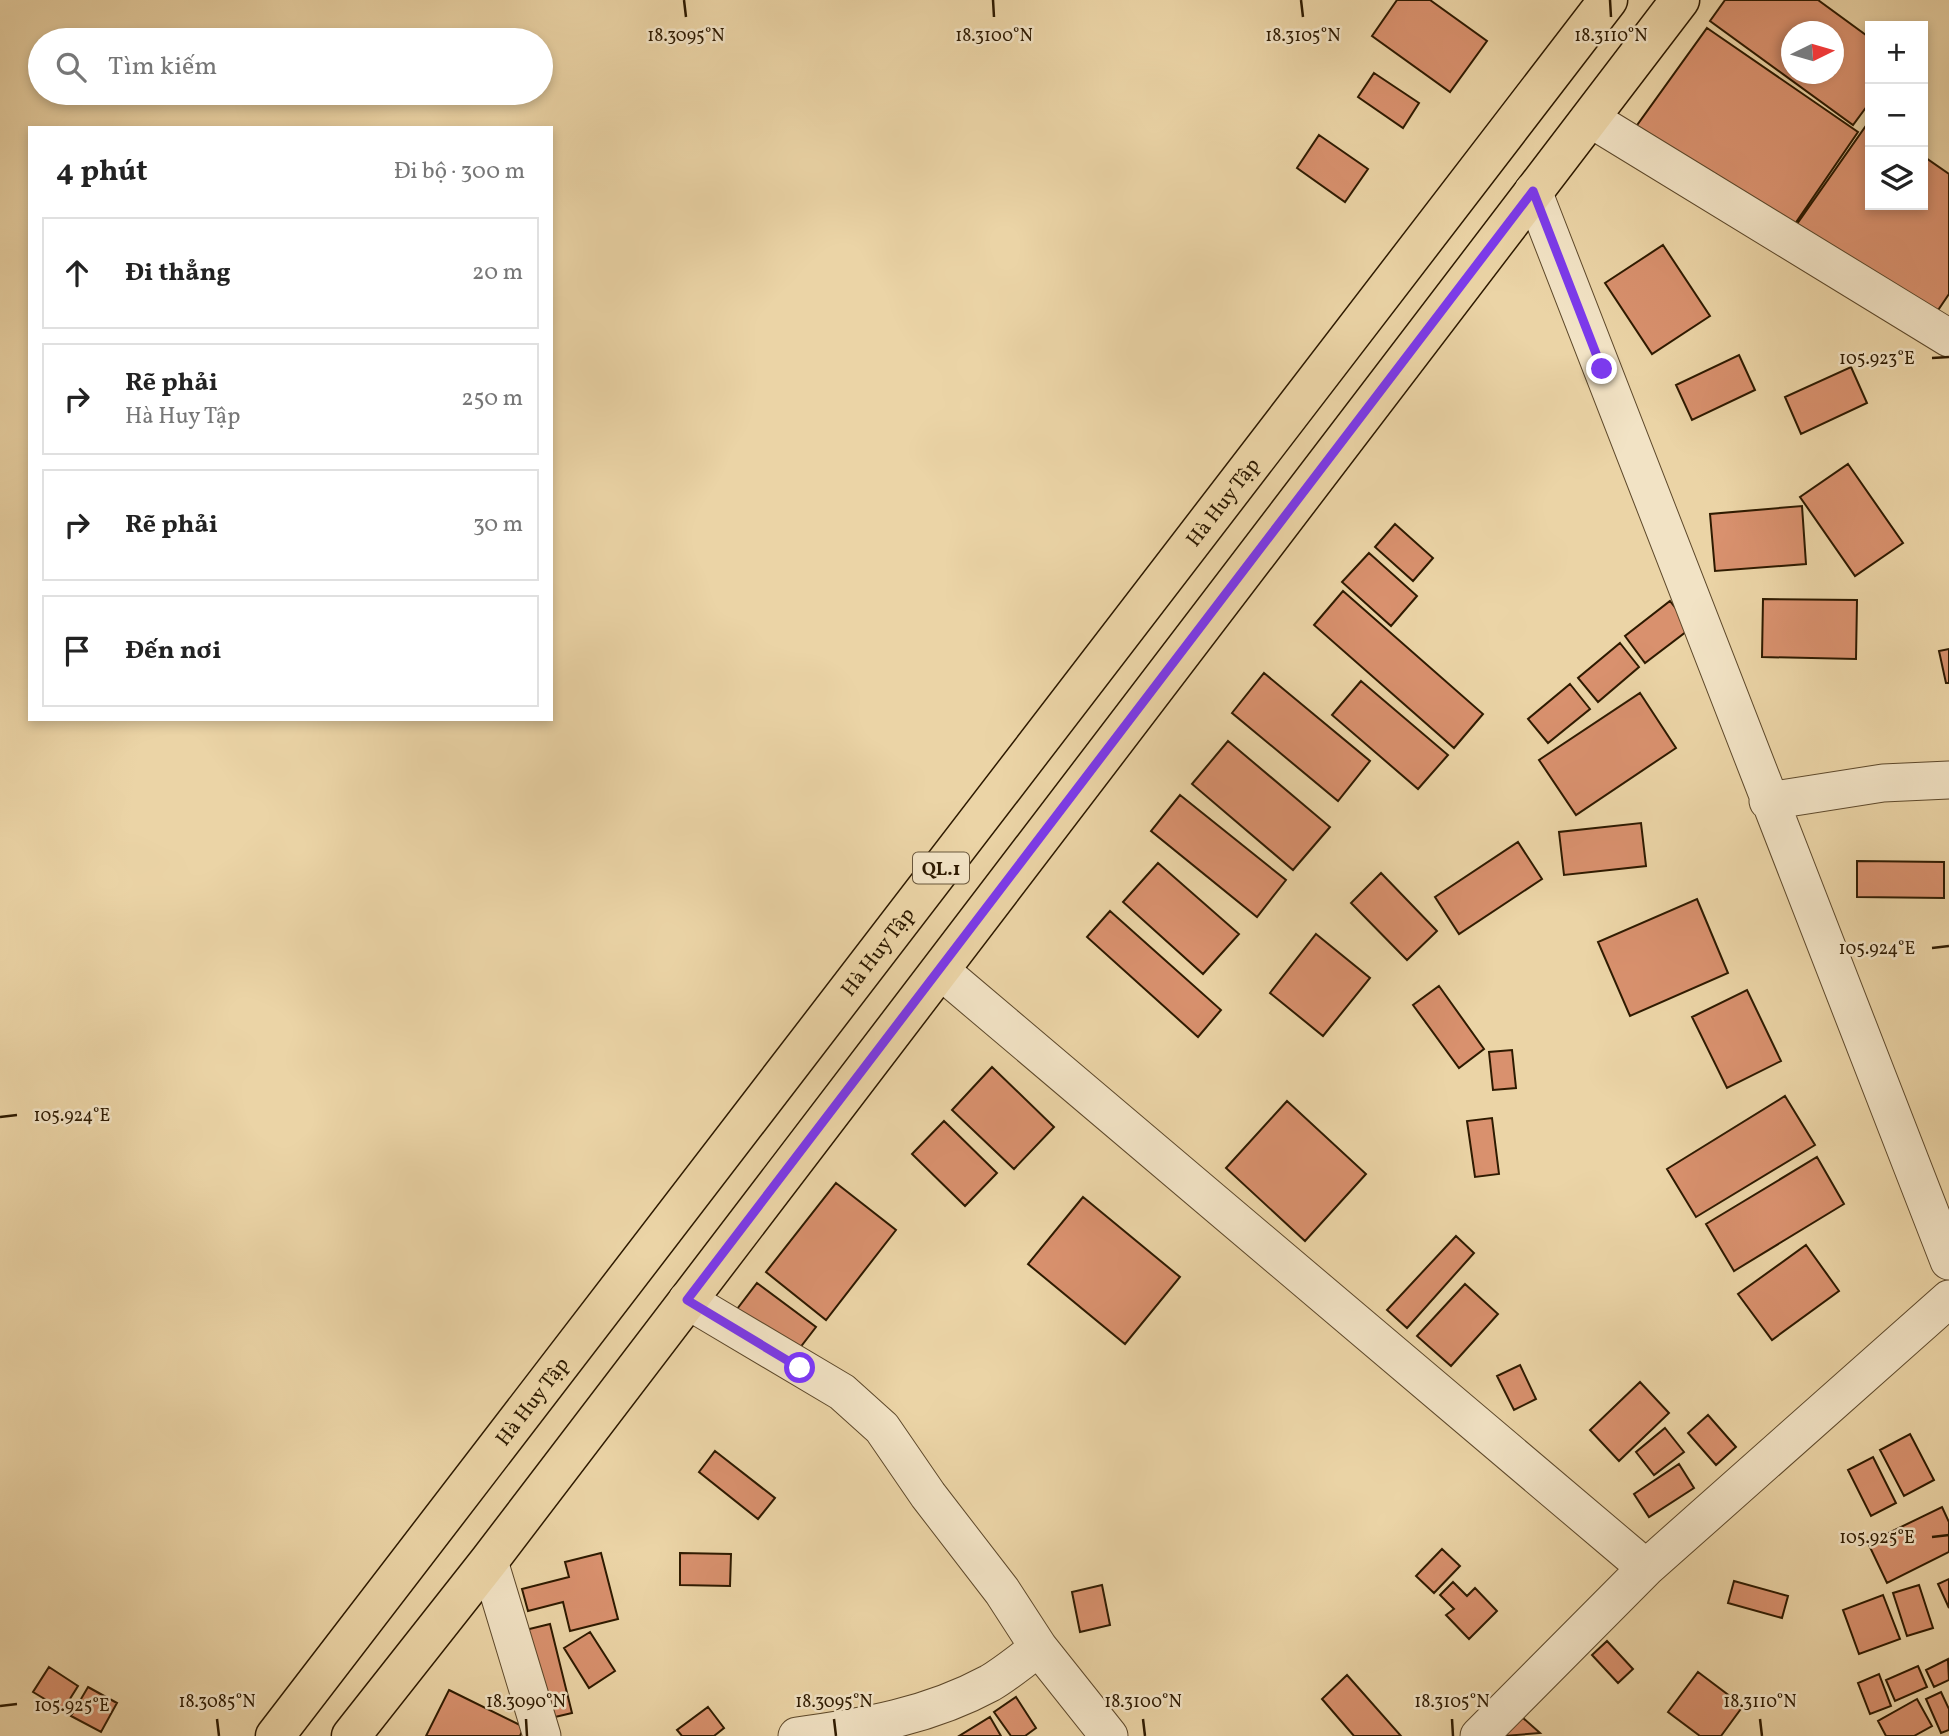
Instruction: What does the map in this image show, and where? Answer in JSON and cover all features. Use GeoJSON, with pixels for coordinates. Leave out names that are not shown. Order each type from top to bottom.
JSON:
{"type":"FeatureCollection","features":[{"type":"Feature","properties":{"kind":"main road","name":"Hà Huy Tập"},"geometry":{"type":"LineString","coordinates":[[275,1736],[1608,0]]}},
{"type":"Feature","properties":{"kind":"main road","name":"QL.1"},"geometry":{"type":"LineString","coordinates":[[351,1736],[489,1561],[1681,0]]}},
{"type":"Feature","properties":{"kind":"street"},"geometry":{"type":"LineString","coordinates":[[1591,119],[1840,274],[1945,326]]}},
{"type":"Feature","properties":{"kind":"street"},"geometry":{"type":"LineString","coordinates":[[1533,191],[1949,1261]]}},
{"type":"Feature","properties":{"kind":"street"},"geometry":{"type":"LineString","coordinates":[[1768,801],[1883,783],[1949,780]]}},
{"type":"Feature","properties":{"kind":"street"},"geometry":{"type":"LineString","coordinates":[[940,970],[1646,1568]]}},
{"type":"Feature","properties":{"kind":"street"},"geometry":{"type":"LineString","coordinates":[[1479,1736],[1646,1568],[1949,1299]]}},
{"type":"Feature","properties":{"kind":"street"},"geometry":{"type":"LineString","coordinates":[[687,1300],[842,1392],[883,1428],[928,1495],[1002,1591],[1039,1648],[1109,1736]]}},
{"type":"Feature","properties":{"kind":"street"},"geometry":{"type":"LineString","coordinates":[[489,1561],[542,1736]]}},
{"type":"Feature","properties":{"kind":"street"},"geometry":{"type":"LineString","coordinates":[[797,1736],[872,1726],[945,1704],[992,1682],[1039,1648]]}},
{"type":"Feature","properties":{"kind":"building"},"geometry":{"type":"Polygon","coordinates":[[[1397,0],[1430,0],[1487,41],[1450,92],[1372,36],[1397,0]]]}},
{"type":"Feature","properties":{"kind":"building"},"geometry":{"type":"Polygon","coordinates":[[[1725,0],[1818,0],[1865,34],[1865,109],[1853,125],[1797,84],[1844,84],[1844,21],[1781,21],[1781,73],[1710,21],[1725,0]]]}},
{"type":"Feature","properties":{"kind":"building"},"geometry":{"type":"Polygon","coordinates":[[[1707,28],[1781,79],[1781,84],[1788,84],[1858,132],[1788,234],[1630,135],[1707,28]]]}},
{"type":"Feature","properties":{"kind":"building"},"geometry":{"type":"Polygon","coordinates":[[[1374,73],[1419,103],[1403,128],[1358,97],[1374,73]]]}},
{"type":"Feature","properties":{"kind":"building"},"geometry":{"type":"Polygon","coordinates":[[[1865,127],[1865,210],[1928,210],[1928,159],[1949,174],[1949,294],[1932,319],[1797,224],[1865,127]]]}},
{"type":"Feature","properties":{"kind":"building"},"geometry":{"type":"Polygon","coordinates":[[[1319,135],[1368,169],[1345,202],[1297,168],[1319,135]]]}},
{"type":"Feature","properties":{"kind":"building"},"geometry":{"type":"Polygon","coordinates":[[[1663,245],[1710,316],[1652,354],[1605,283],[1663,245]]]}},
{"type":"Feature","properties":{"kind":"building"},"geometry":{"type":"Polygon","coordinates":[[[1739,355],[1755,390],[1692,420],[1676,385],[1739,355]]]}},
{"type":"Feature","properties":{"kind":"building"},"geometry":{"type":"Polygon","coordinates":[[[1851,367],[1867,403],[1801,434],[1785,397],[1851,367]]]}},
{"type":"Feature","properties":{"kind":"building"},"geometry":{"type":"Polygon","coordinates":[[[1848,464],[1903,543],[1855,576],[1800,497],[1848,464]]]}},
{"type":"Feature","properties":{"kind":"building"},"geometry":{"type":"Polygon","coordinates":[[[1802,506],[1806,564],[1715,571],[1710,514],[1802,506]]]}},
{"type":"Feature","properties":{"kind":"building"},"geometry":{"type":"Polygon","coordinates":[[[1395,524],[1433,558],[1413,581],[1375,547],[1395,524]]]}},
{"type":"Feature","properties":{"kind":"building"},"geometry":{"type":"Polygon","coordinates":[[[1369,553],[1417,596],[1391,626],[1342,582],[1369,553]]]}},
{"type":"Feature","properties":{"kind":"building"},"geometry":{"type":"Polygon","coordinates":[[[1343,591],[1483,714],[1454,748],[1314,625],[1343,591]]]}},
{"type":"Feature","properties":{"kind":"building"},"geometry":{"type":"Polygon","coordinates":[[[1763,599],[1857,600],[1856,659],[1762,657],[1763,599]]]}},
{"type":"Feature","properties":{"kind":"building"},"geometry":{"type":"Polygon","coordinates":[[[1670,601],[1691,628],[1645,663],[1625,636],[1670,601]]]}},
{"type":"Feature","properties":{"kind":"building"},"geometry":{"type":"Polygon","coordinates":[[[1620,643],[1639,667],[1598,702],[1578,678],[1620,643]]]}},
{"type":"Feature","properties":{"kind":"building"},"geometry":{"type":"Polygon","coordinates":[[[1949,649],[1949,683],[1946,683],[1939,651],[1949,649]]]}},
{"type":"Feature","properties":{"kind":"building"},"geometry":{"type":"Polygon","coordinates":[[[1264,673],[1370,761],[1338,801],[1232,713],[1264,673]]]}},
{"type":"Feature","properties":{"kind":"building"},"geometry":{"type":"Polygon","coordinates":[[[1361,681],[1448,755],[1418,789],[1332,715],[1361,681]]]}},
{"type":"Feature","properties":{"kind":"building"},"geometry":{"type":"Polygon","coordinates":[[[1570,684],[1590,709],[1548,743],[1528,719],[1570,684]]]}},
{"type":"Feature","properties":{"kind":"building"},"geometry":{"type":"Polygon","coordinates":[[[1640,693],[1676,748],[1576,815],[1539,760],[1640,693]]]}},
{"type":"Feature","properties":{"kind":"building"},"geometry":{"type":"Polygon","coordinates":[[[1228,741],[1330,827],[1293,870],[1192,784],[1228,741]]]}},
{"type":"Feature","properties":{"kind":"building"},"geometry":{"type":"Polygon","coordinates":[[[1180,795],[1286,880],[1257,917],[1151,831],[1180,795]]]}},
{"type":"Feature","properties":{"kind":"building"},"geometry":{"type":"Polygon","coordinates":[[[1641,823],[1646,866],[1564,875],[1559,832],[1641,823]]]}},
{"type":"Feature","properties":{"kind":"building"},"geometry":{"type":"Polygon","coordinates":[[[1518,842],[1542,879],[1459,934],[1435,897],[1518,842]]]}},
{"type":"Feature","properties":{"kind":"building"},"geometry":{"type":"Polygon","coordinates":[[[1857,861],[1944,862],[1944,898],[1857,897],[1857,861]]]}},
{"type":"Feature","properties":{"kind":"building"},"geometry":{"type":"Polygon","coordinates":[[[1158,863],[1239,934],[1203,974],[1123,902],[1158,863]]]}},
{"type":"Feature","properties":{"kind":"building"},"geometry":{"type":"Polygon","coordinates":[[[1381,873],[1437,931],[1407,960],[1351,903],[1381,873]]]}},
{"type":"Feature","properties":{"kind":"building"},"geometry":{"type":"Polygon","coordinates":[[[1697,899],[1728,973],[1630,1016],[1598,942],[1697,899]]]}},
{"type":"Feature","properties":{"kind":"building"},"geometry":{"type":"Polygon","coordinates":[[[1110,911],[1221,1010],[1198,1037],[1087,937],[1110,911]]]}},
{"type":"Feature","properties":{"kind":"building"},"geometry":{"type":"Polygon","coordinates":[[[1316,934],[1370,978],[1323,1036],[1270,993],[1316,934]]]}},
{"type":"Feature","properties":{"kind":"building"},"geometry":{"type":"Polygon","coordinates":[[[1439,986],[1484,1049],[1459,1068],[1413,1005],[1439,986]]]}},
{"type":"Feature","properties":{"kind":"building"},"geometry":{"type":"Polygon","coordinates":[[[1747,990],[1781,1061],[1727,1088],[1692,1017],[1747,990]]]}},
{"type":"Feature","properties":{"kind":"building"},"geometry":{"type":"Polygon","coordinates":[[[1512,1050],[1516,1088],[1493,1090],[1489,1052],[1512,1050]]]}},
{"type":"Feature","properties":{"kind":"building"},"geometry":{"type":"Polygon","coordinates":[[[992,1067],[1054,1127],[1014,1169],[952,1110],[992,1067]]]}},
{"type":"Feature","properties":{"kind":"building"},"geometry":{"type":"Polygon","coordinates":[[[1785,1096],[1815,1145],[1696,1217],[1667,1169],[1785,1096]]]}},
{"type":"Feature","properties":{"kind":"building"},"geometry":{"type":"Polygon","coordinates":[[[1287,1101],[1366,1174],[1305,1241],[1226,1168],[1287,1101]]]}},
{"type":"Feature","properties":{"kind":"building"},"geometry":{"type":"Polygon","coordinates":[[[1492,1118],[1499,1174],[1475,1177],[1467,1121],[1492,1118]]]}},
{"type":"Feature","properties":{"kind":"building"},"geometry":{"type":"Polygon","coordinates":[[[944,1121],[997,1173],[965,1206],[912,1154],[944,1121]]]}},
{"type":"Feature","properties":{"kind":"building"},"geometry":{"type":"Polygon","coordinates":[[[1817,1157],[1844,1204],[1734,1271],[1706,1224],[1817,1157]]]}},
{"type":"Feature","properties":{"kind":"building"},"geometry":{"type":"Polygon","coordinates":[[[836,1183],[896,1230],[826,1320],[766,1272],[836,1183]]]}},
{"type":"Feature","properties":{"kind":"building"},"geometry":{"type":"Polygon","coordinates":[[[1083,1197],[1180,1277],[1125,1344],[1028,1264],[1083,1197]]]}},
{"type":"Feature","properties":{"kind":"building"},"geometry":{"type":"Polygon","coordinates":[[[1456,1236],[1474,1253],[1407,1328],[1387,1310],[1456,1236]]]}},
{"type":"Feature","properties":{"kind":"building"},"geometry":{"type":"Polygon","coordinates":[[[1806,1245],[1839,1291],[1772,1340],[1738,1294],[1806,1245]]]}},
{"type":"Feature","properties":{"kind":"building"},"geometry":{"type":"Polygon","coordinates":[[[757,1283],[816,1327],[792,1358],[734,1313],[757,1283]]]}},
{"type":"Feature","properties":{"kind":"building"},"geometry":{"type":"Polygon","coordinates":[[[1465,1284],[1498,1314],[1451,1366],[1417,1336],[1465,1284]]]}},
{"type":"Feature","properties":{"kind":"building"},"geometry":{"type":"Polygon","coordinates":[[[1520,1365],[1536,1399],[1514,1410],[1497,1376],[1520,1365]]]}},
{"type":"Feature","properties":{"kind":"building"},"geometry":{"type":"Polygon","coordinates":[[[1640,1382],[1669,1413],[1619,1461],[1590,1430],[1640,1382]]]}},
{"type":"Feature","properties":{"kind":"building"},"geometry":{"type":"Polygon","coordinates":[[[1708,1415],[1736,1447],[1716,1465],[1688,1433],[1708,1415]]]}},
{"type":"Feature","properties":{"kind":"building"},"geometry":{"type":"Polygon","coordinates":[[[1665,1428],[1684,1452],[1654,1475],[1636,1452],[1665,1428]]]}},
{"type":"Feature","properties":{"kind":"building"},"geometry":{"type":"Polygon","coordinates":[[[1910,1434],[1934,1480],[1904,1496],[1880,1450],[1910,1434]]]}},
{"type":"Feature","properties":{"kind":"building"},"geometry":{"type":"Polygon","coordinates":[[[715,1451],[775,1498],[758,1519],[699,1472],[715,1451]]]}},
{"type":"Feature","properties":{"kind":"building"},"geometry":{"type":"Polygon","coordinates":[[[1873,1457],[1896,1503],[1871,1516],[1848,1470],[1873,1457]]]}},
{"type":"Feature","properties":{"kind":"building"},"geometry":{"type":"Polygon","coordinates":[[[1679,1464],[1694,1488],[1649,1517],[1634,1494],[1679,1464]]]}},
{"type":"Feature","properties":{"kind":"building"},"geometry":{"type":"Polygon","coordinates":[[[1942,1507],[1949,1522],[1949,1552],[1887,1583],[1868,1543],[1942,1507]]]}},
{"type":"Feature","properties":{"kind":"building"},"geometry":{"type":"Polygon","coordinates":[[[1442,1549],[1460,1566],[1434,1593],[1416,1576],[1442,1549]]]}},
{"type":"Feature","properties":{"kind":"building"},"geometry":{"type":"Polygon","coordinates":[[[601,1553],[618,1619],[570,1631],[563,1602],[528,1611],[522,1589],[569,1577],[565,1562],[601,1553]]]}},
{"type":"Feature","properties":{"kind":"building"},"geometry":{"type":"Polygon","coordinates":[[[680,1553],[731,1554],[730,1586],[680,1585],[680,1553]]]}},
{"type":"Feature","properties":{"kind":"building"},"geometry":{"type":"Polygon","coordinates":[[[1949,1579],[1949,1608],[1938,1584],[1949,1579]]]}},
{"type":"Feature","properties":{"kind":"building"},"geometry":{"type":"Polygon","coordinates":[[[1734,1581],[1788,1596],[1782,1618],[1728,1603],[1734,1581]]]}},
{"type":"Feature","properties":{"kind":"building"},"geometry":{"type":"Polygon","coordinates":[[[1453,1582],[1467,1596],[1475,1588],[1497,1611],[1469,1639],[1446,1615],[1454,1609],[1440,1595],[1453,1582]]]}},
{"type":"Feature","properties":{"kind":"building"},"geometry":{"type":"Polygon","coordinates":[[[1102,1585],[1110,1625],[1080,1632],[1072,1592],[1102,1585]]]}},
{"type":"Feature","properties":{"kind":"building"},"geometry":{"type":"Polygon","coordinates":[[[1919,1585],[1933,1628],[1907,1636],[1893,1593],[1919,1585]]]}},
{"type":"Feature","properties":{"kind":"building"},"geometry":{"type":"Polygon","coordinates":[[[1883,1595],[1900,1639],[1859,1654],[1843,1610],[1883,1595]]]}},
{"type":"Feature","properties":{"kind":"building"},"geometry":{"type":"Polygon","coordinates":[[[550,1624],[572,1713],[538,1721],[517,1632],[550,1624]]]}},
{"type":"Feature","properties":{"kind":"building"},"geometry":{"type":"Polygon","coordinates":[[[590,1632],[615,1671],[589,1688],[564,1648],[590,1632]]]}},
{"type":"Feature","properties":{"kind":"building"},"geometry":{"type":"Polygon","coordinates":[[[1607,1641],[1633,1669],[1618,1683],[1592,1655],[1607,1641]]]}},
{"type":"Feature","properties":{"kind":"building"},"geometry":{"type":"Polygon","coordinates":[[[1948,1659],[1949,1680],[1934,1687],[1926,1670],[1948,1659]]]}},
{"type":"Feature","properties":{"kind":"building"},"geometry":{"type":"Polygon","coordinates":[[[1918,1666],[1927,1687],[1895,1701],[1886,1680],[1918,1666]]]}},
{"type":"Feature","properties":{"kind":"building"},"geometry":{"type":"Polygon","coordinates":[[[49,1667],[78,1686],[63,1710],[33,1692],[49,1667]]]}},
{"type":"Feature","properties":{"kind":"building"},"geometry":{"type":"Polygon","coordinates":[[[1698,1672],[1743,1706],[1721,1736],[1700,1736],[1668,1712],[1698,1672]]]}},
{"type":"Feature","properties":{"kind":"building"},"geometry":{"type":"Polygon","coordinates":[[[1879,1674],[1891,1706],[1870,1714],[1858,1683],[1879,1674]]]}},
{"type":"Feature","properties":{"kind":"building"},"geometry":{"type":"Polygon","coordinates":[[[1347,1675],[1401,1736],[1354,1736],[1322,1699],[1347,1675]]]}},
{"type":"Feature","properties":{"kind":"building"},"geometry":{"type":"Polygon","coordinates":[[[88,1687],[117,1703],[101,1732],[71,1716],[88,1687]]]}},
{"type":"Feature","properties":{"kind":"building"},"geometry":{"type":"Polygon","coordinates":[[[449,1690],[524,1727],[520,1736],[426,1736],[449,1690]]]}},
{"type":"Feature","properties":{"kind":"building"},"geometry":{"type":"Polygon","coordinates":[[[1941,1692],[1949,1709],[1949,1730],[1941,1733],[1926,1699],[1941,1692]]]}},
{"type":"Feature","properties":{"kind":"building"},"geometry":{"type":"Polygon","coordinates":[[[1016,1697],[1036,1728],[1025,1736],[1011,1736],[994,1712],[1016,1697]]]}},
{"type":"Feature","properties":{"kind":"building"},"geometry":{"type":"Polygon","coordinates":[[[1917,1699],[1932,1726],[1914,1736],[1886,1736],[1878,1721],[1917,1699]]]}},
{"type":"Feature","properties":{"kind":"building"},"geometry":{"type":"Polygon","coordinates":[[[708,1707],[724,1728],[714,1736],[682,1736],[677,1730],[708,1707]]]}},
{"type":"Feature","properties":{"kind":"building"},"geometry":{"type":"Polygon","coordinates":[[[990,1717],[1001,1736],[959,1736],[990,1717]]]}},
{"type":"Feature","properties":{"kind":"building"},"geometry":{"type":"Polygon","coordinates":[[[1522,1717],[1540,1733],[1504,1736],[1522,1717]]]}},
{"type":"Feature","properties":{"kind":"route"},"geometry":{"type":"LineString","coordinates":[[800,1368],[687,1300],[1533,191],[1602,369]]}}]}
